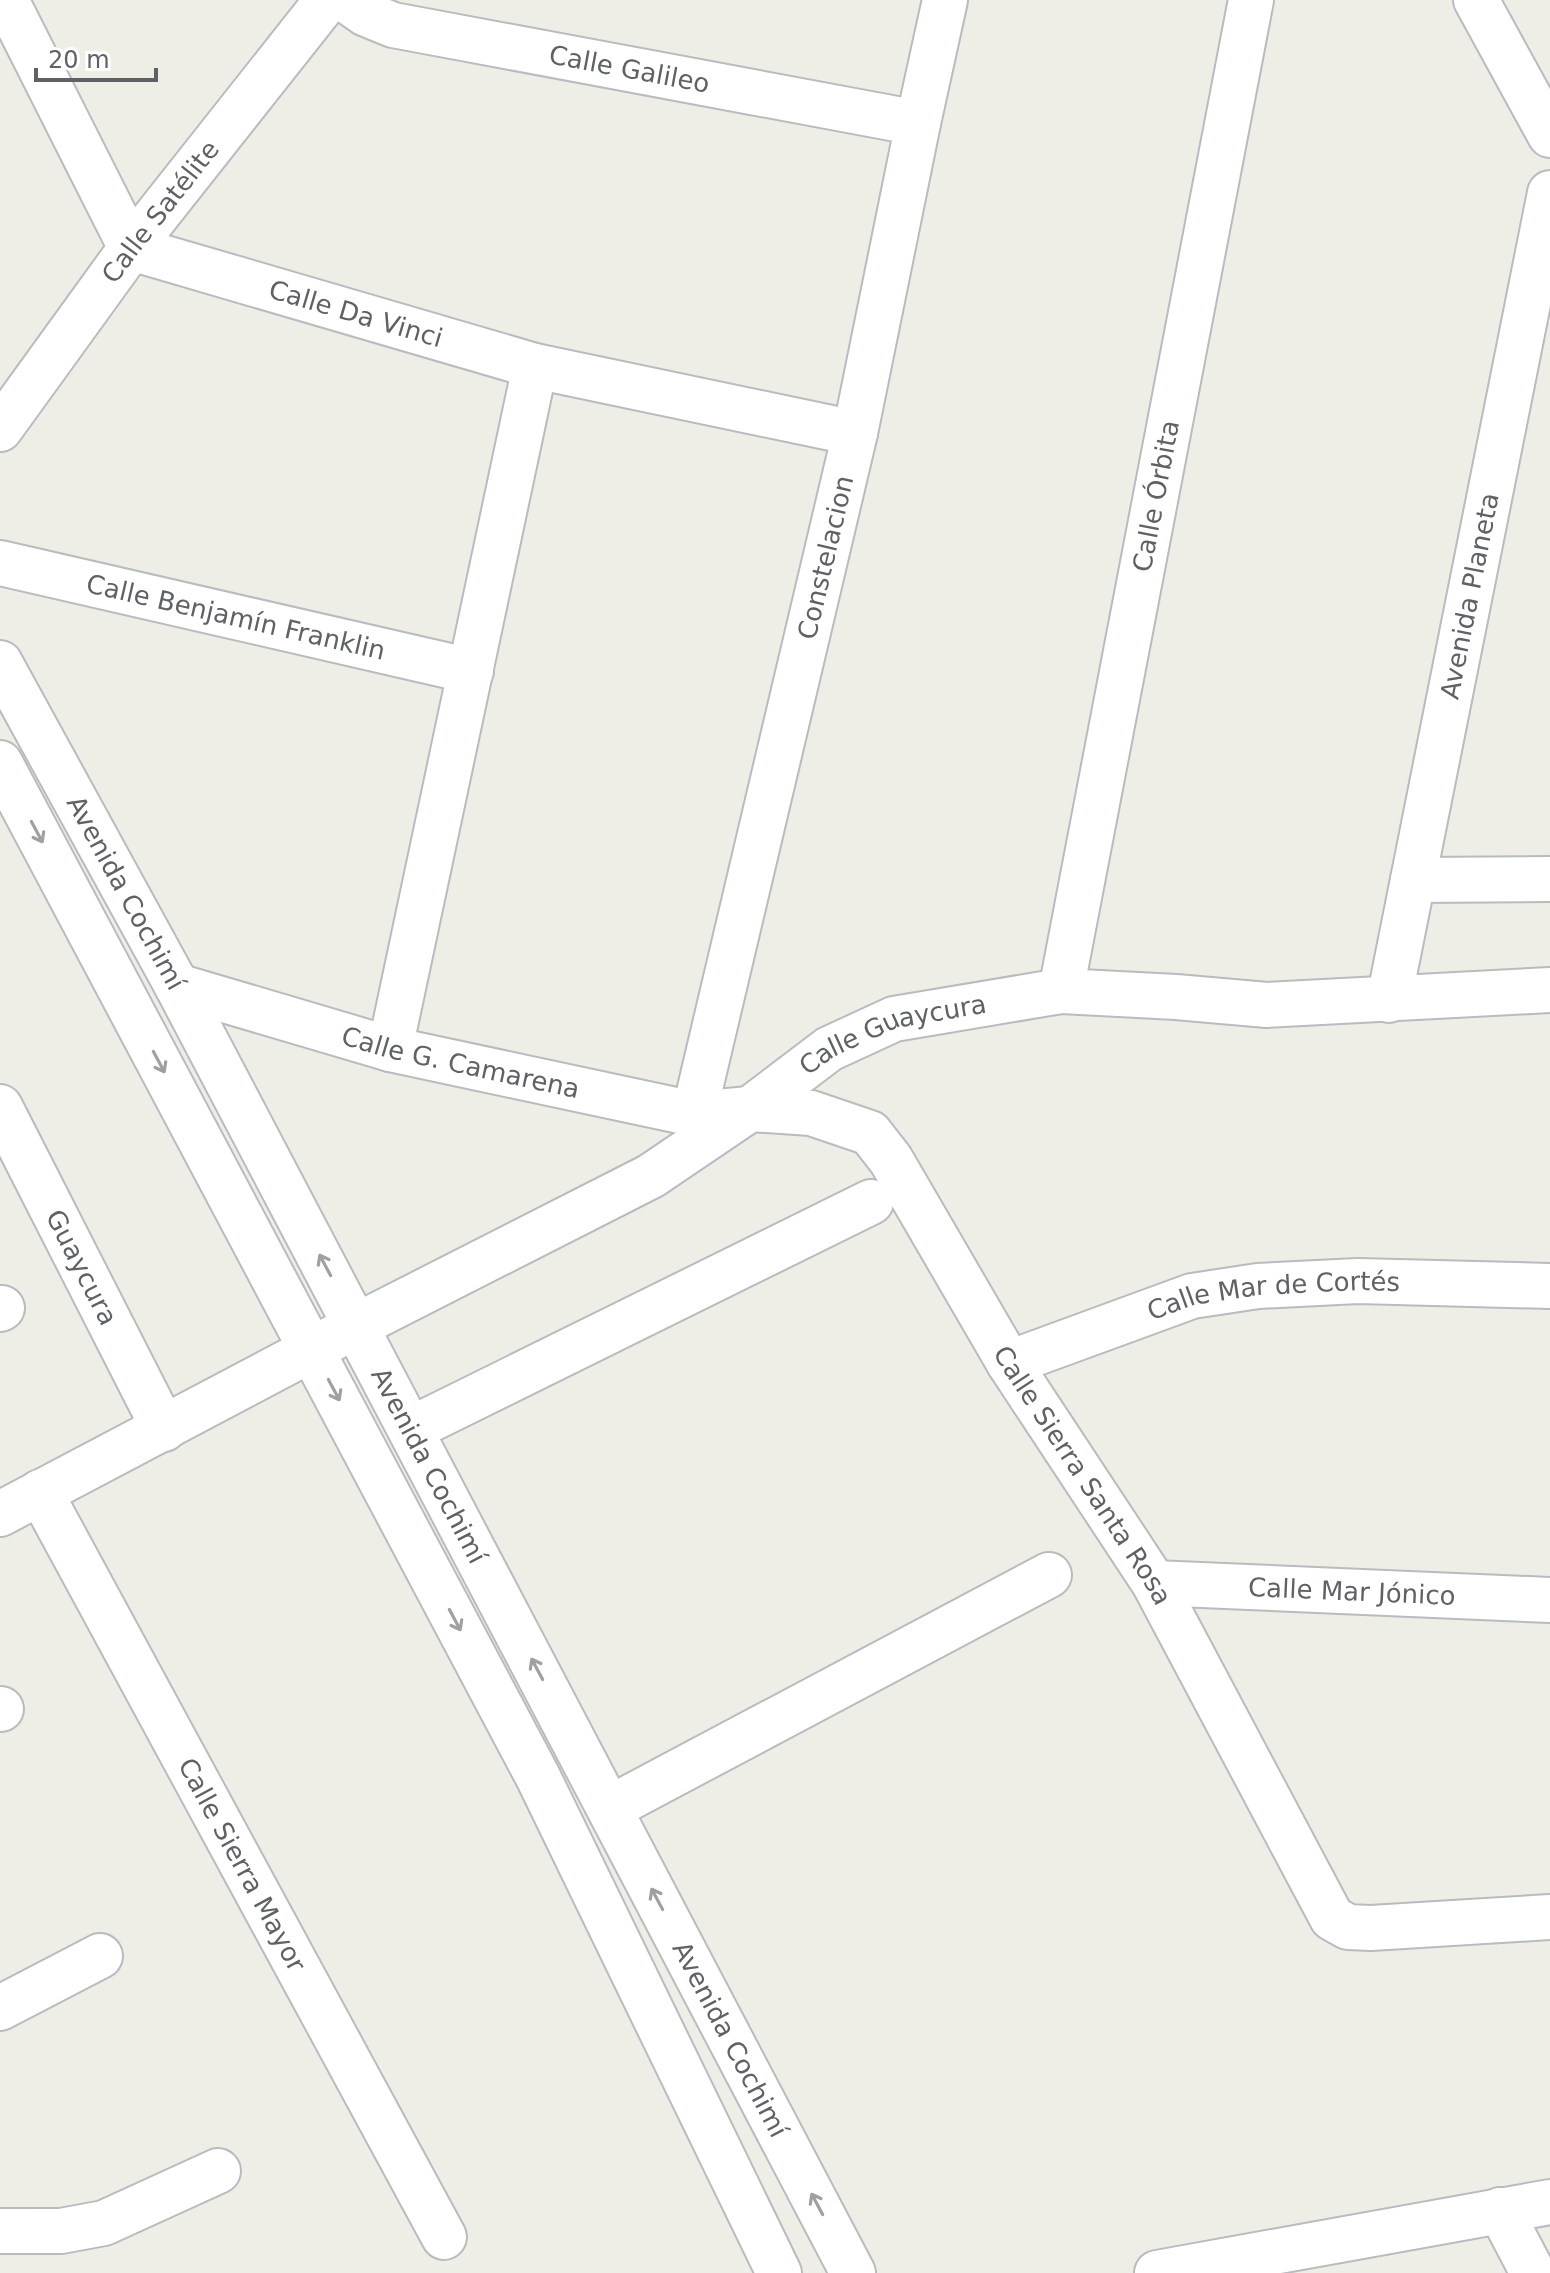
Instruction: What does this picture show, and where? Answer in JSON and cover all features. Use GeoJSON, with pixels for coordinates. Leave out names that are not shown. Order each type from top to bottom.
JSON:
{"type":"FeatureCollection","features":[{"type":"Feature","properties":{"kind":"street"},"geometry":{"type":"LineString","coordinates":[[6,0],[131,248]]}},
{"type":"Feature","properties":{"kind":"street","name":"Calle Satélite"},"geometry":{"type":"LineString","coordinates":[[0,429],[131,248],[327,0]]}},
{"type":"Feature","properties":{"kind":"street","name":"Calle Galileo"},"geometry":{"type":"LineString","coordinates":[[346,0],[366,14],[393,25],[918,123]]}},
{"type":"Feature","properties":{"kind":"street","name":"Constelacion"},"geometry":{"type":"LineString","coordinates":[[694,1114],[855,433],[945,0]]}},
{"type":"Feature","properties":{"kind":"street","name":"Calle Órbita"},"geometry":{"type":"LineString","coordinates":[[1061,991],[1251,0]]}},
{"type":"Feature","properties":{"kind":"street"},"geometry":{"type":"LineString","coordinates":[[1476,0],[1550,135]]}},
{"type":"Feature","properties":{"kind":"street","name":"Avenida Planeta"},"geometry":{"type":"LineString","coordinates":[[1389,1000],[1550,193]]}},
{"type":"Feature","properties":{"kind":"street","name":"Calle Da Vinci"},"geometry":{"type":"LineString","coordinates":[[131,248],[535,366],[855,433]]}},
{"type":"Feature","properties":{"kind":"street"},"geometry":{"type":"LineString","coordinates":[[390,1049],[535,366]]}},
{"type":"Feature","properties":{"kind":"street","name":"Calle Benjamín Franklin"},"geometry":{"type":"LineString","coordinates":[[0,563],[471,671]]}},
{"type":"Feature","properties":{"kind":"street","name":"Avenida Cochimí"},"geometry":{"type":"LineString","coordinates":[[0,663],[177,986],[853,2273]]}},
{"type":"Feature","properties":{"kind":"street","name":"Avenida Cochimí"},"geometry":{"type":"LineString","coordinates":[[0,763],[538,1777],[779,2273]]}},
{"type":"Feature","properties":{"kind":"street"},"geometry":{"type":"LineString","coordinates":[[1413,880],[1550,879]]}},
{"type":"Feature","properties":{"kind":"street","name":"Calle G. Camarena"},"geometry":{"type":"LineString","coordinates":[[177,986],[390,1049],[694,1114],[750,1109]]}},
{"type":"Feature","properties":{"kind":"street","name":"Calle Guaycura"},"geometry":{"type":"LineString","coordinates":[[164,1429],[356,1326],[651,1176],[750,1109],[829,1049],[894,1019],[1061,991],[1267,1005],[1550,990]]}},
{"type":"Feature","properties":{"kind":"street","name":"Guaycura"},"geometry":{"type":"LineString","coordinates":[[0,1107],[164,1429]]}},
{"type":"Feature","properties":{"kind":"street","name":"Calle Sierra Santa Rosa"},"geometry":{"type":"LineString","coordinates":[[750,1109],[811,1113],[870,1133],[891,1160],[1009,1363],[1154,1583],[1332,1918],[1348,1927],[1371,1928],[1550,1917]]}},
{"type":"Feature","properties":{"kind":"street"},"geometry":{"type":"LineString","coordinates":[[411,1429],[871,1202]]}},
{"type":"Feature","properties":{"kind":"street","name":"Calle Mar de Cortés"},"geometry":{"type":"LineString","coordinates":[[1009,1363],[1192,1296],[1258,1286],[1358,1281],[1550,1286]]}},
{"type":"Feature","properties":{"kind":"street"},"geometry":{"type":"LineString","coordinates":[[0,1514],[164,1429]]}},
{"type":"Feature","properties":{"kind":"street","name":"Calle Sierra Mayor"},"geometry":{"type":"LineString","coordinates":[[40,1492],[444,2237]]}},
{"type":"Feature","properties":{"kind":"street"},"geometry":{"type":"LineString","coordinates":[[610,1808],[1049,1575]]}},
{"type":"Feature","properties":{"kind":"street","name":"Calle Mar Jónico"},"geometry":{"type":"LineString","coordinates":[[1154,1583],[1550,1600]]}},
{"type":"Feature","properties":{"kind":"street"},"geometry":{"type":"LineString","coordinates":[[0,2008],[100,1956]]}},
{"type":"Feature","properties":{"kind":"street"},"geometry":{"type":"LineString","coordinates":[[0,2231],[61,2231],[104,2223],[218,2171]]}},
{"type":"Feature","properties":{"kind":"street"},"geometry":{"type":"LineString","coordinates":[[1157,2273],[1550,2202]]}},
{"type":"Feature","properties":{"kind":"street"},"geometry":{"type":"LineString","coordinates":[[1500,2210],[1533,2273]]}}]}
